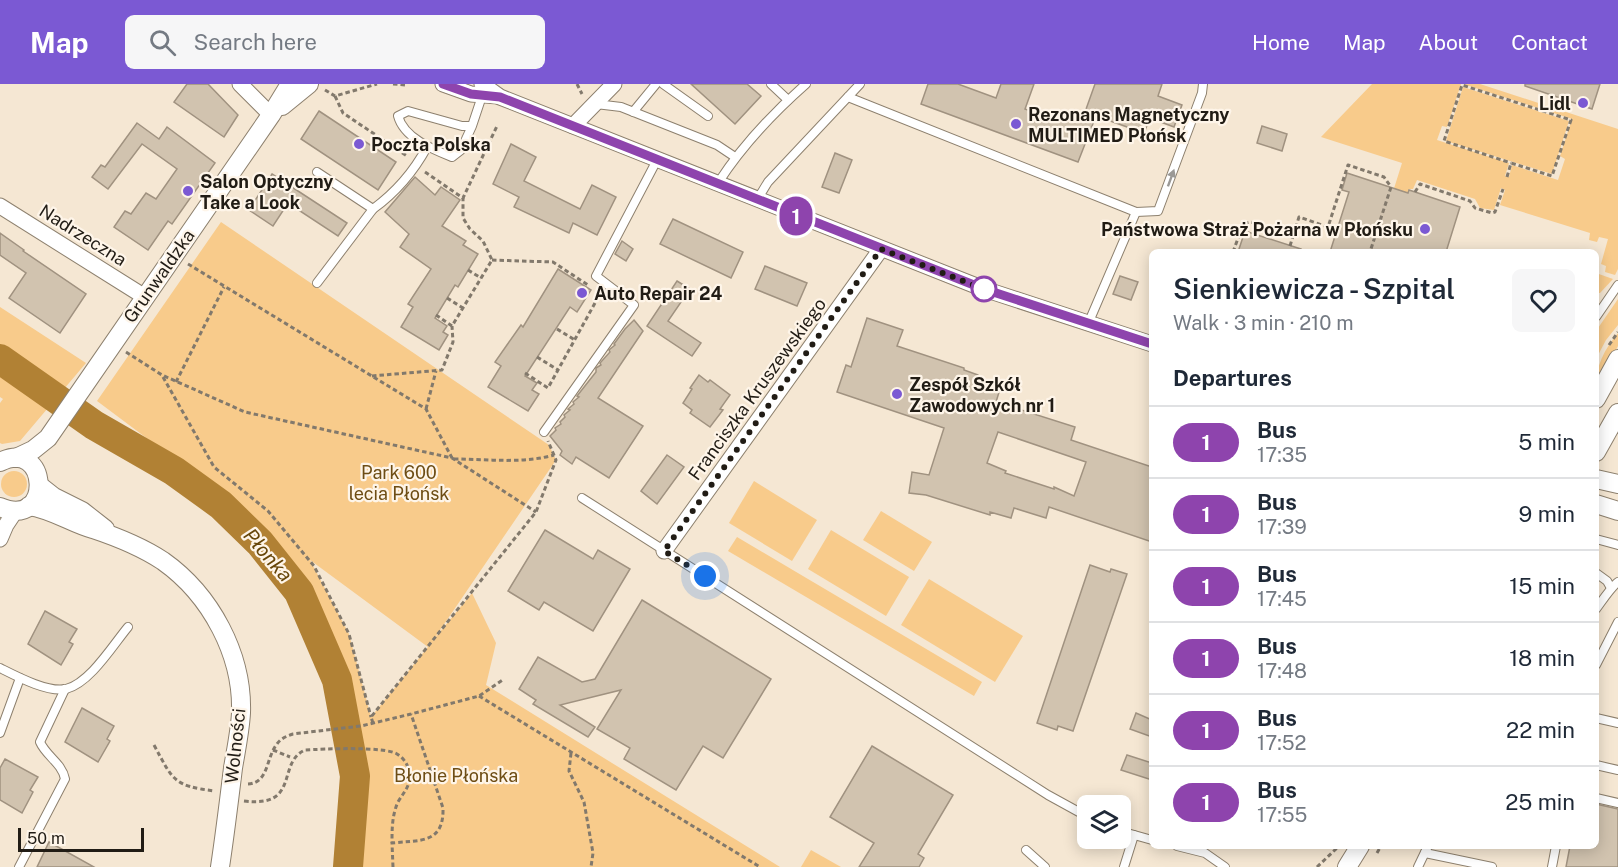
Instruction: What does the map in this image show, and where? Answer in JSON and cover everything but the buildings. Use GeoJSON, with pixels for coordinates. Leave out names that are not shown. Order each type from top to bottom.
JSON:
{"type":"FeatureCollection","features":[{"type":"Feature","properties":{"kind":"street"},"geometry":{"type":"LineString","coordinates":[[240,84],[271,115]]}},
{"type":"Feature","properties":{"kind":"street","name":"Grunwaldzka"},"geometry":{"type":"LineString","coordinates":[[15,508],[37,497],[40,463],[48,438],[271,115],[290,84]]}},
{"type":"Feature","properties":{"kind":"street"},"geometry":{"type":"LineString","coordinates":[[443,84],[471,94],[483,88],[503,90],[573,126],[984,289],[1088,324],[1149,340]]}},
{"type":"Feature","properties":{"kind":"street"},"geometry":{"type":"LineString","coordinates":[[573,126],[614,84]]}},
{"type":"Feature","properties":{"kind":"street","name":"Grunwaldzka"},"geometry":{"type":"LineString","coordinates":[[271,115],[316,86]]}},
{"type":"Feature","properties":{"kind":"street","name":"Nadrzeczna"},"geometry":{"type":"LineString","coordinates":[[0,206],[145,297]]}},
{"type":"Feature","properties":{"kind":"street","name":"Franciszka Kruszewskiego"},"geometry":{"type":"LineString","coordinates":[[664,551],[881,249]]}},
{"type":"Feature","properties":{"kind":"street"},"geometry":{"type":"LineString","coordinates":[[1599,394],[1618,359]]}},
{"type":"Feature","properties":{"kind":"street"},"geometry":{"type":"LineString","coordinates":[[1599,447],[1618,413]]}},
{"type":"Feature","properties":{"kind":"street","name":"Grunwaldzka"},"geometry":{"type":"LineString","coordinates":[[8,460],[48,438]]}},
{"type":"Feature","properties":{"kind":"street","name":"Wolności"},"geometry":{"type":"LineString","coordinates":[[8,460],[30,464],[39,481],[54,497],[82,511],[114,536]]}},
{"type":"Feature","properties":{"kind":"street"},"geometry":{"type":"LineString","coordinates":[[1599,480],[1618,484]]}},
{"type":"Feature","properties":{"kind":"street"},"geometry":{"type":"LineString","coordinates":[[1599,505],[1618,511]]}},
{"type":"Feature","properties":{"kind":"street"},"geometry":{"type":"LineString","coordinates":[[0,539],[15,508]]}},
{"type":"Feature","properties":{"kind":"street","name":"Wolności"},"geometry":{"type":"LineString","coordinates":[[15,508],[48,510],[149,552],[183,578],[203,599],[219,624],[230,650],[239,684],[241,714],[220,867]]}},
{"type":"Feature","properties":{"kind":"lane"},"geometry":{"type":"LineString","coordinates":[[633,112],[656,84]]}},
{"type":"Feature","properties":{"kind":"lane"},"geometry":{"type":"LineString","coordinates":[[663,84],[708,116]]}},
{"type":"Feature","properties":{"kind":"lane"},"geometry":{"type":"LineString","coordinates":[[771,84],[789,100]]}},
{"type":"Feature","properties":{"kind":"lane"},"geometry":{"type":"LineString","coordinates":[[717,185],[735,157],[806,84]]}},
{"type":"Feature","properties":{"kind":"lane"},"geometry":{"type":"LineString","coordinates":[[757,200],[768,182],[860,84]]}},
{"type":"Feature","properties":{"kind":"lane"},"geometry":{"type":"LineString","coordinates":[[848,97],[1136,212],[1158,211],[1202,93],[1203,84]]}},
{"type":"Feature","properties":{"kind":"lane"},"geometry":{"type":"LineString","coordinates":[[472,126],[462,126],[408,111],[398,116],[401,126],[427,147],[452,158],[461,150],[472,126],[483,88]]}},
{"type":"Feature","properties":{"kind":"lane"},"geometry":{"type":"LineString","coordinates":[[595,104],[621,107],[717,145],[735,157]]}},
{"type":"Feature","properties":{"kind":"lane"},"geometry":{"type":"LineString","coordinates":[[317,284],[373,209],[388,198],[419,161],[427,147]]}},
{"type":"Feature","properties":{"kind":"lane"},"geometry":{"type":"LineString","coordinates":[[544,432],[634,304],[596,276],[657,160]]}},
{"type":"Feature","properties":{"kind":"lane"},"geometry":{"type":"LineString","coordinates":[[317,172],[373,209]]}},
{"type":"Feature","properties":{"kind":"lane"},"geometry":{"type":"LineString","coordinates":[[1088,324],[1136,212]]}},
{"type":"Feature","properties":{"kind":"lane"},"geometry":{"type":"LineString","coordinates":[[1599,313],[1618,285]]}},
{"type":"Feature","properties":{"kind":"lane"},"geometry":{"type":"LineString","coordinates":[[582,498],[1048,795],[1077,811]]}},
{"type":"Feature","properties":{"kind":"lane"},"geometry":{"type":"LineString","coordinates":[[1599,540],[1618,546]]}},
{"type":"Feature","properties":{"kind":"lane"},"geometry":{"type":"LineString","coordinates":[[1599,575],[1607,580],[1611,588]]}},
{"type":"Feature","properties":{"kind":"lane"},"geometry":{"type":"LineString","coordinates":[[1599,605],[1618,582]]}},
{"type":"Feature","properties":{"kind":"lane"},"geometry":{"type":"LineString","coordinates":[[1599,661],[1614,639],[1618,622]]}},
{"type":"Feature","properties":{"kind":"lane"},"geometry":{"type":"LineString","coordinates":[[0,668],[44,686],[65,689],[84,680],[128,627]]}},
{"type":"Feature","properties":{"kind":"lane"},"geometry":{"type":"LineString","coordinates":[[0,733],[20,678]]}},
{"type":"Feature","properties":{"kind":"lane"},"geometry":{"type":"LineString","coordinates":[[18,867],[65,779],[64,770],[40,742],[65,689]]}},
{"type":"Feature","properties":{"kind":"lane"},"geometry":{"type":"LineString","coordinates":[[1599,719],[1618,723]]}},
{"type":"Feature","properties":{"kind":"lane"},"geometry":{"type":"LineString","coordinates":[[1599,766],[1618,770]]}},
{"type":"Feature","properties":{"kind":"lane"},"geometry":{"type":"LineString","coordinates":[[1599,799],[1618,803]]}},
{"type":"Feature","properties":{"kind":"lane"},"geometry":{"type":"LineString","coordinates":[[1131,834],[1149,839]]}},
{"type":"Feature","properties":{"kind":"lane"},"geometry":{"type":"LineString","coordinates":[[1124,867],[1134,835]]}},
{"type":"Feature","properties":{"kind":"lane"},"geometry":{"type":"LineString","coordinates":[[1188,849],[1205,854],[1225,867]]}},
{"type":"Feature","properties":{"kind":"lane"},"geometry":{"type":"LineString","coordinates":[[1418,867],[1427,849],[1492,867]]}},
{"type":"Feature","properties":{"kind":"lane"},"geometry":{"type":"LineString","coordinates":[[1552,867],[1555,849]]}},
{"type":"Feature","properties":{"kind":"lane"},"geometry":{"type":"LineString","coordinates":[[1026,850],[1045,867]]}},
{"type":"Feature","properties":{"kind":"path"},"geometry":{"type":"LineString","coordinates":[[316,86],[335,96],[377,84]]}},
{"type":"Feature","properties":{"kind":"path"},"geometry":{"type":"LineString","coordinates":[[393,84],[406,85]]}},
{"type":"Feature","properties":{"kind":"path"},"geometry":{"type":"LineString","coordinates":[[1462,85],[1570,120],[1552,176],[1511,163],[1443,141],[1462,85]]}},
{"type":"Feature","properties":{"kind":"path"},"geometry":{"type":"LineString","coordinates":[[1507,177],[1511,163]]}},
{"type":"Feature","properties":{"kind":"path"},"geometry":{"type":"LineString","coordinates":[[1290,246],[1299,217],[1328,227],[1348,165],[1383,177],[1388,180],[1391,187],[1371,249]]}},
{"type":"Feature","properties":{"kind":"path"},"geometry":{"type":"LineString","coordinates":[[1415,192],[1420,184],[1470,201],[1475,208],[1492,213],[1498,206],[1503,189]]}},
{"type":"Feature","properties":{"kind":"path"},"geometry":{"type":"LineString","coordinates":[[463,198],[463,218],[470,229],[483,241],[492,260]]}},
{"type":"Feature","properties":{"kind":"path"},"geometry":{"type":"LineString","coordinates":[[1234,249],[1246,223],[1251,222],[1293,236]]}},
{"type":"Feature","properties":{"kind":"path"},"geometry":{"type":"LineString","coordinates":[[372,376],[442,370],[453,342],[452,326],[492,260]]}},
{"type":"Feature","properties":{"kind":"path"},"geometry":{"type":"LineString","coordinates":[[492,260],[553,262],[601,295],[548,388],[525,373]]}},
{"type":"Feature","properties":{"kind":"path"},"geometry":{"type":"LineString","coordinates":[[187,263],[426,409],[452,459],[536,512]]}},
{"type":"Feature","properties":{"kind":"path"},"geometry":{"type":"LineString","coordinates":[[468,270],[481,278]]}},
{"type":"Feature","properties":{"kind":"path"},"geometry":{"type":"LineString","coordinates":[[176,382],[224,286]]}},
{"type":"Feature","properties":{"kind":"path"},"geometry":{"type":"LineString","coordinates":[[447,298],[463,308]]}},
{"type":"Feature","properties":{"kind":"path"},"geometry":{"type":"LineString","coordinates":[[436,315],[452,326]]}},
{"type":"Feature","properties":{"kind":"path"},"geometry":{"type":"LineString","coordinates":[[557,329],[575,340]]}},
{"type":"Feature","properties":{"kind":"path"},"geometry":{"type":"LineString","coordinates":[[537,357],[558,370]]}},
{"type":"Feature","properties":{"kind":"path"},"geometry":{"type":"LineString","coordinates":[[426,409],[436,371]]}},
{"type":"Feature","properties":{"kind":"path"},"geometry":{"type":"LineString","coordinates":[[373,723],[349,634],[314,566],[268,511],[214,467],[162,375],[245,412],[452,459],[534,459],[554,455]]}},
{"type":"Feature","properties":{"kind":"path"},"geometry":{"type":"LineString","coordinates":[[371,717],[536,512],[556,460],[544,432]]}},
{"type":"Feature","properties":{"kind":"path"},"geometry":{"type":"LineString","coordinates":[[230,791],[260,780],[273,750],[284,738],[293,734],[361,726],[411,714],[479,696],[504,679]]}},
{"type":"Feature","properties":{"kind":"path"},"geometry":{"type":"LineString","coordinates":[[479,696],[760,867]]}},
{"type":"Feature","properties":{"kind":"path"},"geometry":{"type":"LineString","coordinates":[[392,843],[423,841],[440,829],[443,820],[443,808],[411,714]]}},
{"type":"Feature","properties":{"kind":"path"},"geometry":{"type":"LineString","coordinates":[[154,745],[176,782],[190,788],[209,790]]}},
{"type":"Feature","properties":{"kind":"path"},"geometry":{"type":"LineString","coordinates":[[273,750],[290,758]]}},
{"type":"Feature","properties":{"kind":"path"},"geometry":{"type":"LineString","coordinates":[[230,791],[260,803],[274,798],[284,786],[300,753],[317,750],[377,750],[398,754],[408,765],[410,773],[392,823],[393,867]]}},
{"type":"Feature","properties":{"kind":"path"},"geometry":{"type":"LineString","coordinates":[[570,753],[569,771],[585,802],[593,853],[591,867]]}},
{"type":"Feature","properties":{"kind":"path"},"geometry":{"type":"LineString","coordinates":[[1317,867],[1348,857]]}},
{"type":"Feature","properties":{"kind":"green space"},"geometry":{"type":"Polygon","coordinates":[[[1372,84],[1461,84],[1447,127],[1442,126],[1437,140],[1509,163],[1505,176],[1509,177],[1512,165],[1558,180],[1565,159],[1560,156],[1572,119],[1463,84],[1480,84],[1618,129],[1618,269],[1615,275],[1605,272],[1606,266],[1601,264],[1608,239],[1599,237],[1597,242],[1589,240],[1590,233],[1500,205],[1505,190],[1501,188],[1494,210],[1480,208],[1475,199],[1417,180],[1413,189],[1409,189],[1390,249],[1375,249],[1402,163],[1321,137],[1372,84]]]}},
{"type":"Feature","properties":{"kind":"green space"},"geometry":{"type":"Polygon","coordinates":[[[1463,87],[1569,121],[1552,174],[1446,141],[1463,87]]]}},
{"type":"Feature","properties":{"kind":"green space","name":"Park 600 lecia Płońsk"},"geometry":{"type":"Polygon","coordinates":[[[221,222],[549,445],[556,460],[434,639],[472,593],[496,643],[486,685],[780,867],[359,867],[364,774],[343,677],[307,588],[240,508],[97,401],[221,222]],[[310,560],[349,634],[371,717],[428,647],[310,560]]]}},
{"type":"Feature","properties":{"kind":"green space"},"geometry":{"type":"Polygon","coordinates":[[[1599,274],[1613,279],[1600,293],[1599,274]]]}},
{"type":"Feature","properties":{"kind":"green space"},"geometry":{"type":"Polygon","coordinates":[[[1618,299],[1618,325],[1599,353],[1599,327],[1618,299]]]}},
{"type":"Feature","properties":{"kind":"green space"},"geometry":{"type":"Polygon","coordinates":[[[0,307],[86,363],[20,441],[2,444],[0,443],[0,403],[3,399],[0,397],[0,307]]]}},
{"type":"Feature","properties":{"kind":"green space"},"geometry":{"type":"Polygon","coordinates":[[[1618,333],[1618,346],[1599,381],[1599,366],[1618,333]]]}},
{"type":"Feature","properties":{"kind":"green space"},"geometry":{"type":"Polygon","coordinates":[[[14,471],[23,475],[27,484],[23,493],[14,497],[5,493],[1,484],[5,475],[14,471]]]}},
{"type":"Feature","properties":{"kind":"green space"},"geometry":{"type":"Polygon","coordinates":[[[754,481],[817,520],[792,561],[729,523],[754,481]]]}},
{"type":"Feature","properties":{"kind":"green space"},"geometry":{"type":"Polygon","coordinates":[[[881,511],[932,542],[914,571],[863,540],[881,511]]]}},
{"type":"Feature","properties":{"kind":"green space"},"geometry":{"type":"Polygon","coordinates":[[[831,530],[909,577],[886,616],[808,569],[831,530]]]}},
{"type":"Feature","properties":{"kind":"green space"},"geometry":{"type":"Polygon","coordinates":[[[737,537],[982,682],[974,696],[728,551],[737,537]]]}},
{"type":"Feature","properties":{"kind":"green space"},"geometry":{"type":"Polygon","coordinates":[[[929,579],[1023,636],[995,682],[901,625],[929,579]]]}},
{"type":"Feature","properties":{"kind":"green space"},"geometry":{"type":"Polygon","coordinates":[[[811,850],[841,867],[801,867],[811,850]]]}},
{"type":"Feature","properties":{"kind":"waterway","name":"Płonka"},"geometry":{"type":"LineString","coordinates":[[0,359],[94,425],[174,471],[221,505],[260,543],[299,592],[337,680],[355,776],[348,867]]}},
{"type":"Feature","properties":{"kind":"bus line","name":"1"},"geometry":{"type":"LineString","coordinates":[[443,84],[471,94],[500,97],[984,289],[1149,343]]}},
{"type":"Feature","properties":{"kind":"place","name":"Lidl"},"geometry":{"type":"Point","coordinates":[1583,103]}},
{"type":"Feature","properties":{"kind":"place","name":"Rezonans Magnetyczny MULTIMED Płońsk"},"geometry":{"type":"Point","coordinates":[1016,124]}},
{"type":"Feature","properties":{"kind":"place","name":"Poczta Polska"},"geometry":{"type":"Point","coordinates":[359,144]}},
{"type":"Feature","properties":{"kind":"place","name":"Salon Optyczny Take a Look"},"geometry":{"type":"Point","coordinates":[188,191]}},
{"type":"Feature","properties":{"kind":"place","name":"Państwowa Straż Pożarna w Płońsku"},"geometry":{"type":"Point","coordinates":[1425,229]}},
{"type":"Feature","properties":{"kind":"place","name":"Auto Repair 24"},"geometry":{"type":"Point","coordinates":[582,293]}},
{"type":"Feature","properties":{"kind":"place","name":"Zespół Szkół Zawodowych nr 1"},"geometry":{"type":"Point","coordinates":[897,394]}},
{"type":"Feature","properties":{"kind":"route"},"geometry":{"type":"LineString","coordinates":[[705,576],[664,551],[881,249],[984,289]]}},
{"type":"Feature","properties":{"kind":"park label","name":"Błonie Płońska"},"geometry":{"type":"Point","coordinates":[456,775]}}]}
